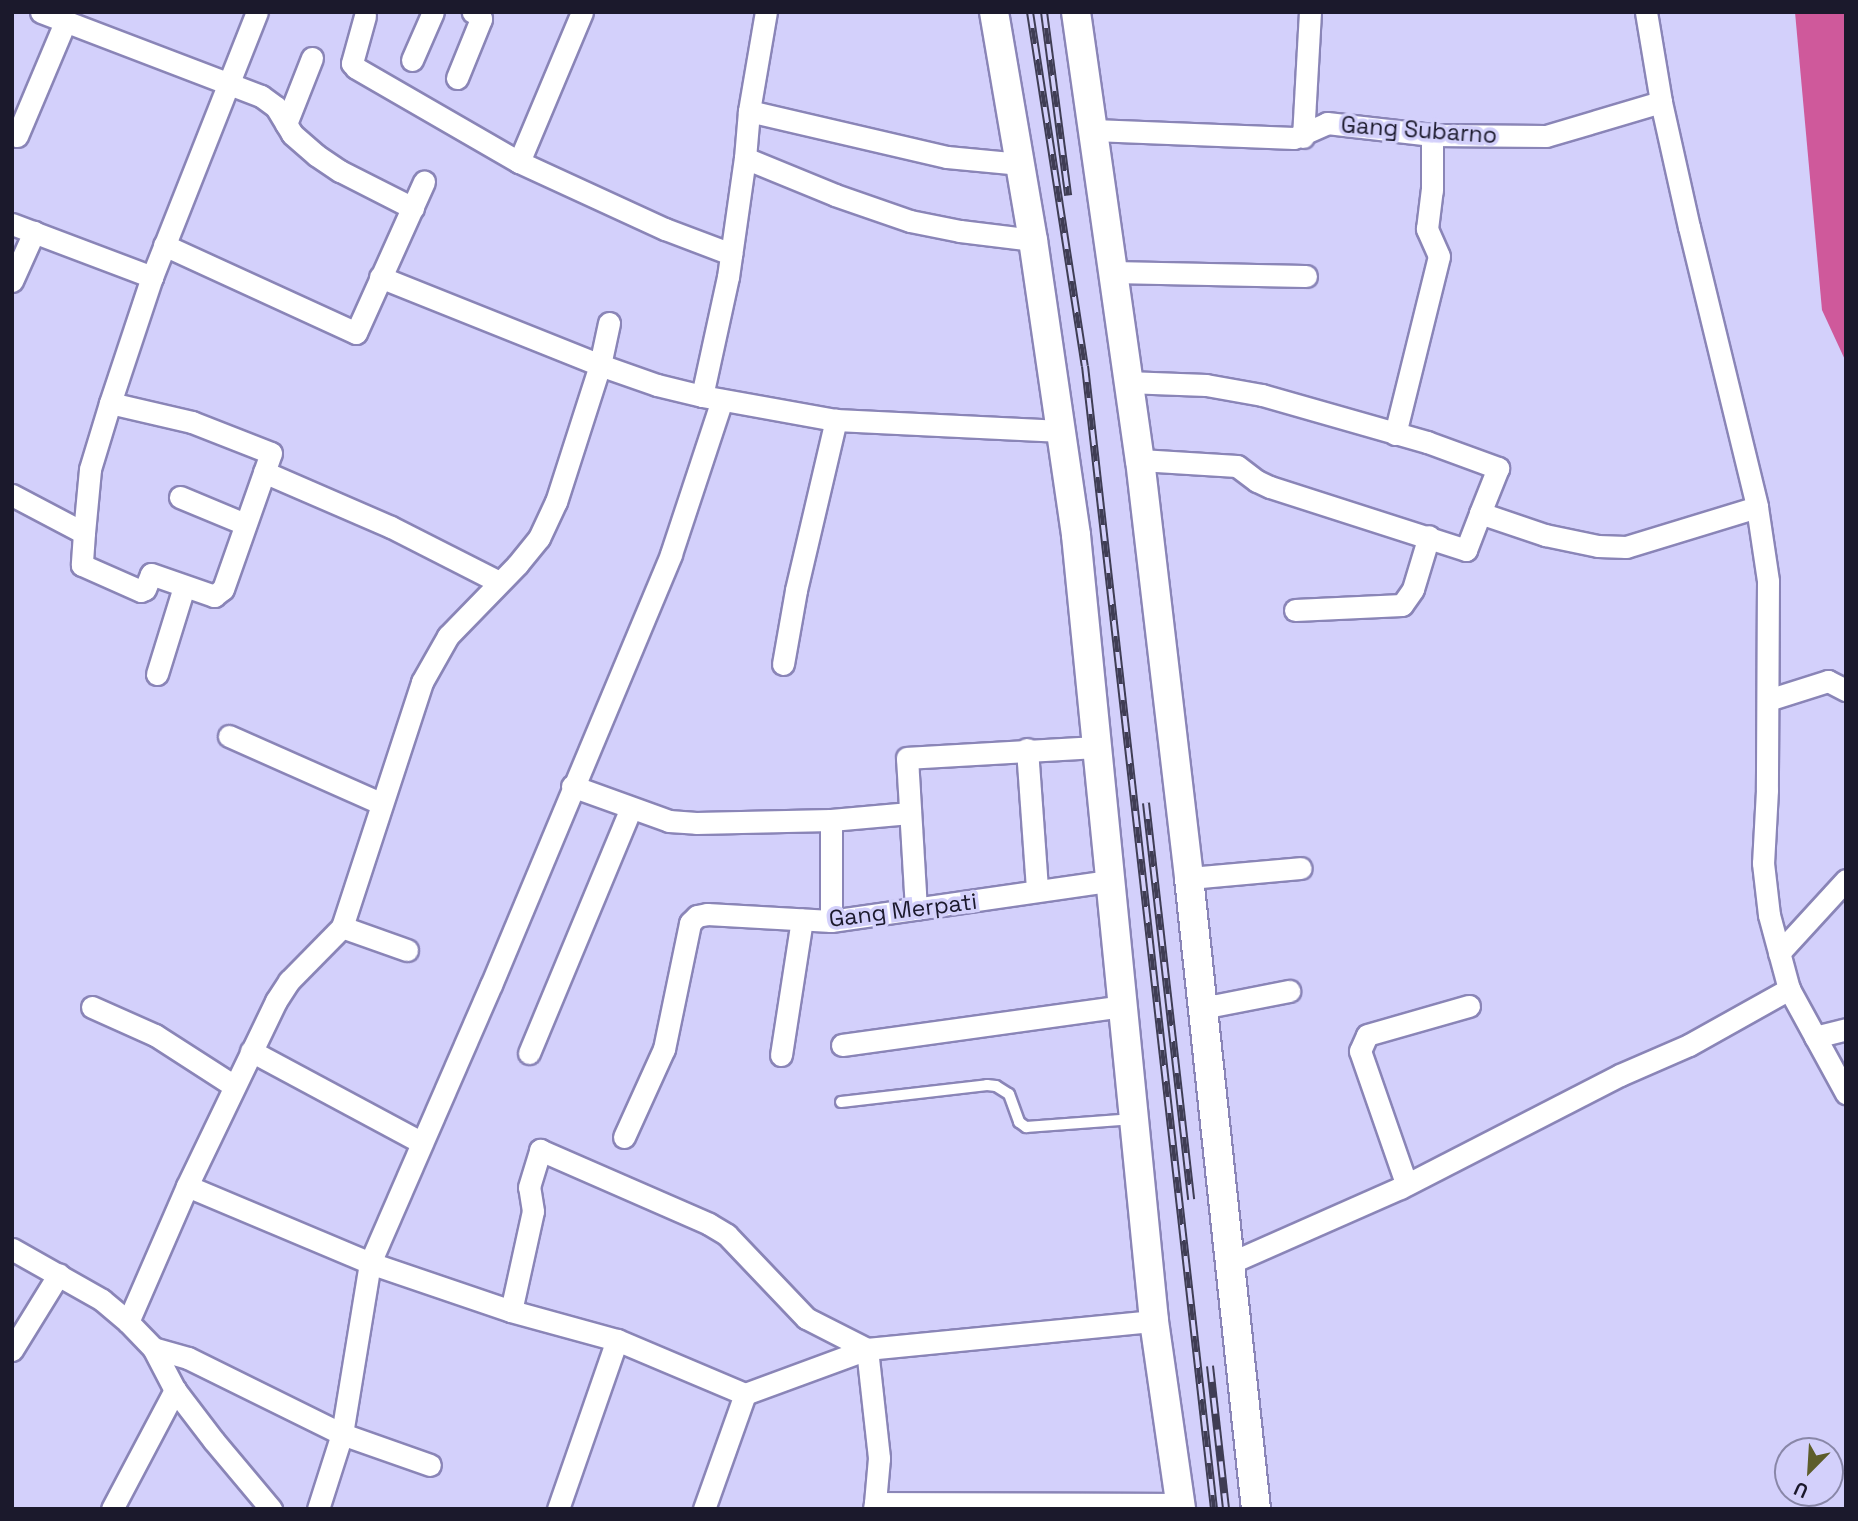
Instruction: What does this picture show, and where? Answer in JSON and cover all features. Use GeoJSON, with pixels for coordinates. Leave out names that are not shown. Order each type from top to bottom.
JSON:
{"type":"FeatureCollection","features":[{"type":"Feature","properties":{"kind":"main road"},"geometry":{"type":"LineString","coordinates":[[994,12],[1021,164],[1062,431],[1088,642],[1109,881],[1154,1321],[1180,1506]]}},
{"type":"Feature","properties":{"kind":"main road"},"geometry":{"type":"LineString","coordinates":[[1076,12],[1126,382],[1140,460],[1189,878],[1256,1509]]}},
{"type":"Feature","properties":{"kind":"street"},"geometry":{"type":"LineString","coordinates":[[41,12],[228,81],[270,101],[304,146],[340,171],[413,208]]}},
{"type":"Feature","properties":{"kind":"street"},"geometry":{"type":"LineString","coordinates":[[110,403],[192,422],[271,453],[219,593],[208,596],[150,574],[145,589],[141,591],[82,565],[84,533],[90,469],[110,403],[164,245],[257,12]]}},
{"type":"Feature","properties":{"kind":"street"},"geometry":{"type":"LineString","coordinates":[[412,60],[433,12]]}},
{"type":"Feature","properties":{"kind":"street"},"geometry":{"type":"LineString","coordinates":[[457,78],[481,19],[480,15],[473,12]]}},
{"type":"Feature","properties":{"kind":"street"},"geometry":{"type":"LineString","coordinates":[[519,162],[582,12]]}},
{"type":"Feature","properties":{"kind":"street"},"geometry":{"type":"LineString","coordinates":[[318,1509],[342,1434],[370,1263],[491,985],[671,554],[712,398],[749,111],[766,12]]}},
{"type":"Feature","properties":{"kind":"street"},"geometry":{"type":"LineString","coordinates":[[1303,136],[1310,12]]}},
{"type":"Feature","properties":{"kind":"street"},"geometry":{"type":"LineString","coordinates":[[1646,12],[1661,102],[1757,507],[1768,582],[1763,863],[1769,915],[1789,989],[1846,1093]]}},
{"type":"Feature","properties":{"kind":"street"},"geometry":{"type":"LineString","coordinates":[[365,16],[352,63],[356,68],[519,162],[666,229],[731,254]]}},
{"type":"Feature","properties":{"kind":"street"},"geometry":{"type":"LineString","coordinates":[[17,136],[66,20]]}},
{"type":"Feature","properties":{"kind":"street"},"geometry":{"type":"LineString","coordinates":[[286,124],[312,58]]}},
{"type":"Feature","properties":{"kind":"street","name":"Gang Subarno"},"geometry":{"type":"LineString","coordinates":[[1093,130],[1303,136],[1314,126],[1327,123],[1432,135],[1546,136],[1661,102]]}},
{"type":"Feature","properties":{"kind":"street"},"geometry":{"type":"LineString","coordinates":[[749,111],[947,157],[1021,164]]}},
{"type":"Feature","properties":{"kind":"street"},"geometry":{"type":"LineString","coordinates":[[1395,434],[1439,256],[1427,229],[1432,190],[1432,135]]}},
{"type":"Feature","properties":{"kind":"street"},"geometry":{"type":"LineString","coordinates":[[745,158],[835,195],[911,221],[960,231],[1033,240]]}},
{"type":"Feature","properties":{"kind":"street"},"geometry":{"type":"LineString","coordinates":[[164,245],[353,333],[358,330],[424,182]]}},
{"type":"Feature","properties":{"kind":"street"},"geometry":{"type":"LineString","coordinates":[[12,224],[152,277]]}},
{"type":"Feature","properties":{"kind":"street"},"geometry":{"type":"LineString","coordinates":[[12,281],[34,232]]}},
{"type":"Feature","properties":{"kind":"street"},"geometry":{"type":"LineString","coordinates":[[1111,272],[1306,276]]}},
{"type":"Feature","properties":{"kind":"street"},"geometry":{"type":"LineString","coordinates":[[380,277],[600,365],[657,385],[712,398],[836,420],[1062,431]]}},
{"type":"Feature","properties":{"kind":"street"},"geometry":{"type":"LineString","coordinates":[[128,1322],[187,1186],[251,1051],[289,981],[342,927],[411,710],[431,664],[448,636],[539,538],[556,502],[600,365],[609,323]]}},
{"type":"Feature","properties":{"kind":"street"},"geometry":{"type":"LineString","coordinates":[[1126,382],[1206,385],[1262,396],[1395,434],[1498,468],[1466,550],[1270,487],[1256,481],[1237,466],[1140,460]]}},
{"type":"Feature","properties":{"kind":"street"},"geometry":{"type":"LineString","coordinates":[[783,664],[796,590],[836,420]]}},
{"type":"Feature","properties":{"kind":"street"},"geometry":{"type":"LineString","coordinates":[[264,472],[391,527],[499,582]]}},
{"type":"Feature","properties":{"kind":"street"},"geometry":{"type":"LineString","coordinates":[[12,495],[84,533]]}},
{"type":"Feature","properties":{"kind":"street"},"geometry":{"type":"LineString","coordinates":[[180,497],[245,524]]}},
{"type":"Feature","properties":{"kind":"street"},"geometry":{"type":"LineString","coordinates":[[1480,513],[1545,535],[1598,546],[1626,547],[1757,507]]}},
{"type":"Feature","properties":{"kind":"street"},"geometry":{"type":"LineString","coordinates":[[1295,610],[1402,605],[1413,589],[1429,536]]}},
{"type":"Feature","properties":{"kind":"street"},"geometry":{"type":"LineString","coordinates":[[157,674],[184,587]]}},
{"type":"Feature","properties":{"kind":"street"},"geometry":{"type":"LineString","coordinates":[[1768,700],[1828,681],[1846,690]]}},
{"type":"Feature","properties":{"kind":"street"},"geometry":{"type":"LineString","coordinates":[[229,736],[380,803]]}},
{"type":"Feature","properties":{"kind":"street"},"geometry":{"type":"LineString","coordinates":[[916,909],[907,758],[1096,747]]}},
{"type":"Feature","properties":{"kind":"street"},"geometry":{"type":"LineString","coordinates":[[1027,749],[1037,890]]}},
{"type":"Feature","properties":{"kind":"street"},"geometry":{"type":"LineString","coordinates":[[572,786],[669,821],[696,823],[831,820],[911,813]]}},
{"type":"Feature","properties":{"kind":"street"},"geometry":{"type":"LineString","coordinates":[[529,1053],[631,808]]}},
{"type":"Feature","properties":{"kind":"street"},"geometry":{"type":"LineString","coordinates":[[831,820],[831,921]]}},
{"type":"Feature","properties":{"kind":"street"},"geometry":{"type":"LineString","coordinates":[[1189,878],[1301,868]]}},
{"type":"Feature","properties":{"kind":"street"},"geometry":{"type":"LineString","coordinates":[[1779,953],[1846,880]]}},
{"type":"Feature","properties":{"kind":"street","name":"Gang Merpati"},"geometry":{"type":"LineString","coordinates":[[624,1137],[664,1049],[690,923],[697,916],[707,914],[831,921],[1109,881]]}},
{"type":"Feature","properties":{"kind":"street"},"geometry":{"type":"LineString","coordinates":[[781,1055],[802,920]]}},
{"type":"Feature","properties":{"kind":"street"},"geometry":{"type":"LineString","coordinates":[[342,927],[407,950]]}},
{"type":"Feature","properties":{"kind":"street"},"geometry":{"type":"LineString","coordinates":[[1230,1263],[1406,1183],[1620,1076],[1689,1045],[1789,989]]}},
{"type":"Feature","properties":{"kind":"street"},"geometry":{"type":"LineString","coordinates":[[1202,1008],[1289,990]]}},
{"type":"Feature","properties":{"kind":"street"},"geometry":{"type":"LineString","coordinates":[[842,1045],[1122,1006]]}},
{"type":"Feature","properties":{"kind":"street"},"geometry":{"type":"LineString","coordinates":[[1406,1183],[1360,1051],[1367,1035],[1469,1006]]}},
{"type":"Feature","properties":{"kind":"street"},"geometry":{"type":"LineString","coordinates":[[92,1007],[155,1035],[234,1086]]}},
{"type":"Feature","properties":{"kind":"street"},"geometry":{"type":"LineString","coordinates":[[1815,1037],[1846,1028]]}},
{"type":"Feature","properties":{"kind":"street"},"geometry":{"type":"LineString","coordinates":[[251,1051],[421,1142]]}},
{"type":"Feature","properties":{"kind":"street"},"geometry":{"type":"LineString","coordinates":[[511,1311],[533,1211],[529,1187],[540,1150],[727,1235],[799,1313],[867,1349]]}},
{"type":"Feature","properties":{"kind":"street"},"geometry":{"type":"LineString","coordinates":[[187,1186],[370,1263],[511,1311],[617,1340],[745,1394],[867,1349],[1154,1321]]}},
{"type":"Feature","properties":{"kind":"street"},"geometry":{"type":"LineString","coordinates":[[12,1248],[102,1300],[128,1322],[153,1348],[175,1390],[271,1509]]}},
{"type":"Feature","properties":{"kind":"street"},"geometry":{"type":"LineString","coordinates":[[12,1350],[59,1274]]}},
{"type":"Feature","properties":{"kind":"street"},"geometry":{"type":"LineString","coordinates":[[558,1509],[617,1340]]}},
{"type":"Feature","properties":{"kind":"street"},"geometry":{"type":"LineString","coordinates":[[153,1348],[188,1358],[342,1434],[430,1465]]}},
{"type":"Feature","properties":{"kind":"street"},"geometry":{"type":"LineString","coordinates":[[867,1349],[878,1458],[874,1506],[1180,1506]]}},
{"type":"Feature","properties":{"kind":"street"},"geometry":{"type":"LineString","coordinates":[[112,1509],[175,1390]]}},
{"type":"Feature","properties":{"kind":"street"},"geometry":{"type":"LineString","coordinates":[[704,1509],[745,1394]]}},
{"type":"Feature","properties":{"kind":"lane"},"geometry":{"type":"LineString","coordinates":[[841,1102],[996,1086],[1009,1094],[1019,1122],[1026,1128],[1134,1119]]}},
{"type":"Feature","properties":{"kind":"shaded area"},"geometry":{"type":"Polygon","coordinates":[[[1795,12],[1846,12],[1846,362],[1822,310],[1795,12]]]}},
{"type":"Feature","properties":{"kind":"railway"},"geometry":{"type":"LineString","coordinates":[[1030,12],[1085,366],[1214,1509]]}},
{"type":"Feature","properties":{"kind":"railway"},"geometry":{"type":"LineString","coordinates":[[1044,12],[1068,195]]}},
{"type":"Feature","properties":{"kind":"railway"},"geometry":{"type":"LineString","coordinates":[[1146,803],[1191,1199]]}},
{"type":"Feature","properties":{"kind":"railway"},"geometry":{"type":"LineString","coordinates":[[1210,1366],[1226,1509]]}}]}
